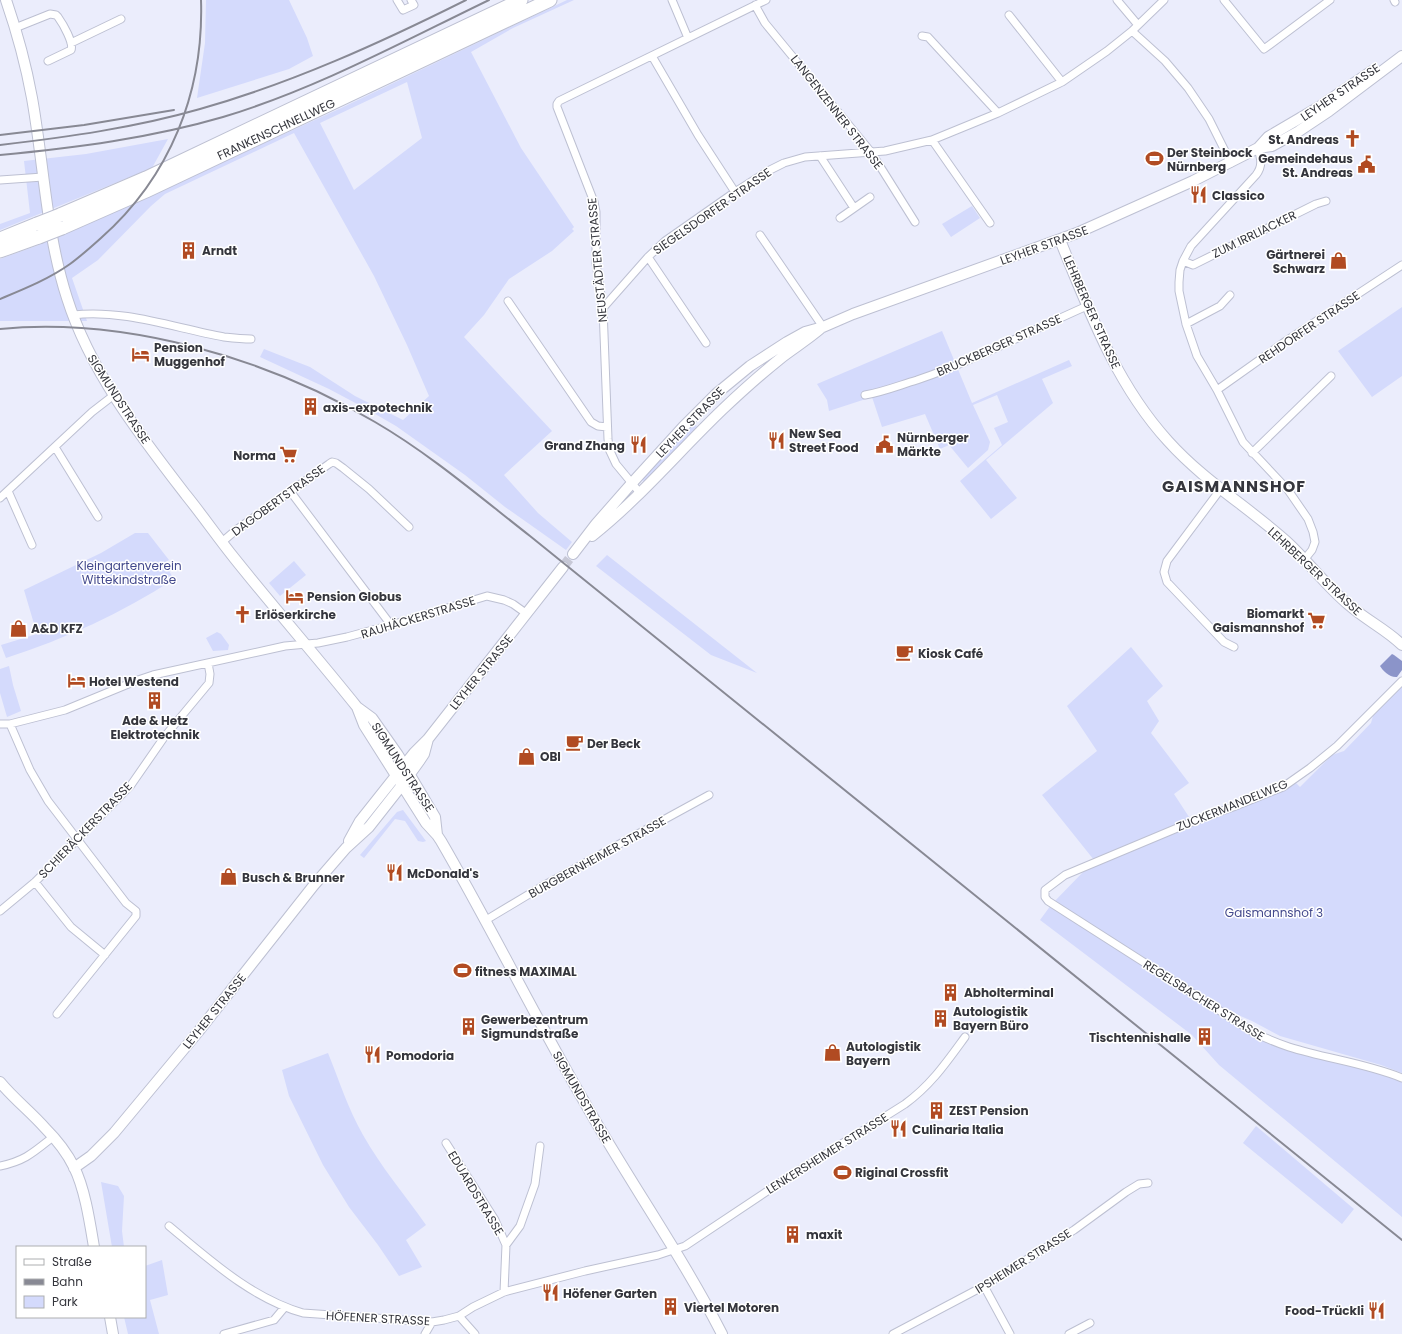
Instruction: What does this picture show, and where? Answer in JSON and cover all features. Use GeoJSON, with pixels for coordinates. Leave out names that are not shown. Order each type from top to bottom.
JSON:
{"type":"FeatureCollection","features":[{"type":"Feature","properties":{"kind":"highway","name":"FRANKENSCHNELLWEG"},"geometry":{"type":"LineString","coordinates":[[0,251],[146,178],[520,0]]}},
{"type":"Feature","properties":{"kind":"highway","name":"FRANKENSCHNELLWEG"},"geometry":{"type":"LineString","coordinates":[[61,221],[154,187],[550,0]]}},
{"type":"Feature","properties":{"kind":"highway","name":"FRANKENSCHNELLWEG"},"geometry":{"type":"LineString","coordinates":[[0,239],[38,231]]}},
{"type":"Feature","properties":{"kind":"main road","name":"SIGMUNDSTRASSE"},"geometry":{"type":"LineString","coordinates":[[6,0],[24,58],[32,97],[54,250],[66,297],[91,355],[114,395],[138,431],[222,542],[357,706],[372,718],[410,774],[435,817],[438,835]]}},
{"type":"Feature","properties":{"kind":"main road","name":"LEYHER STRASSE"},"geometry":{"type":"LineString","coordinates":[[823,327],[777,362],[734,399],[616,516],[576,550],[596,524],[694,415],[730,382],[761,358],[805,332],[823,327],[865,309],[1060,240],[1117,217],[1231,163],[1258,148],[1268,137],[1334,97],[1402,48]]}},
{"type":"Feature","properties":{"kind":"main road","name":"LEYHER STRASSE"},"geometry":{"type":"LineString","coordinates":[[1258,148],[1272,146],[1310,124],[1340,104],[1402,56]]}},
{"type":"Feature","properties":{"kind":"main road","name":"LEHRBERGER STRASSE"},"geometry":{"type":"LineString","coordinates":[[1060,240],[1087,306],[1112,360],[1138,404],[1172,445],[1220,490],[1280,536],[1348,604],[1394,637],[1402,645]]}},
{"type":"Feature","properties":{"kind":"main road","name":"LEYHER STRASSE"},"geometry":{"type":"LineString","coordinates":[[346,848],[360,821],[418,748],[428,739],[563,567]]}},
{"type":"Feature","properties":{"kind":"main road","name":"SIGMUNDSTRASSE"},"geometry":{"type":"LineString","coordinates":[[357,706],[364,725],[396,776],[426,823],[438,835],[486,920],[575,1086],[699,1292],[722,1334]]}},
{"type":"Feature","properties":{"kind":"main road","name":"LEYHER STRASSE"},"geometry":{"type":"LineString","coordinates":[[74,1168],[91,1156],[106,1142],[152,1089],[304,896],[346,848],[368,827],[402,785],[424,754],[428,739]]}},
{"type":"Feature","properties":{"kind":"main road"},"geometry":{"type":"LineString","coordinates":[[0,1082],[53,1137],[74,1168],[82,1188],[94,1246]]}},
{"type":"Feature","properties":{"kind":"main road"},"geometry":{"type":"LineString","coordinates":[[110,1318],[113,1334]]}},
{"type":"Feature","properties":{"kind":"street"},"geometry":{"type":"LineString","coordinates":[[397,0],[402,10],[414,5],[411,0]]}},
{"type":"Feature","properties":{"kind":"street"},"geometry":{"type":"LineString","coordinates":[[672,0],[688,38]]}},
{"type":"Feature","properties":{"kind":"street","name":"NEUSTÄDTER STRASSE"},"geometry":{"type":"LineString","coordinates":[[640,493],[620,469],[612,457],[609,449],[602,308],[596,263],[596,212],[594,202],[557,104],[559,101],[766,0]]}},
{"type":"Feature","properties":{"kind":"street"},"geometry":{"type":"LineString","coordinates":[[1118,0],[1138,25]]}},
{"type":"Feature","properties":{"kind":"street","name":"SIEGELSDORFER STRASSE"},"geometry":{"type":"LineString","coordinates":[[602,308],[648,257],[665,241],[768,171],[784,163],[805,157],[885,151],[932,140],[998,113],[1062,82],[1107,51],[1132,31],[1164,0]]}},
{"type":"Feature","properties":{"kind":"street"},"geometry":{"type":"LineString","coordinates":[[1224,0],[1264,49],[1327,1]]}},
{"type":"Feature","properties":{"kind":"street","name":"LANGENZENNER STRASSE"},"geometry":{"type":"LineString","coordinates":[[755,5],[765,23],[871,152],[914,222]]}},
{"type":"Feature","properties":{"kind":"street"},"geometry":{"type":"LineString","coordinates":[[15,28],[44,16],[54,14],[58,17],[72,43],[72,47],[71,50],[48,61]]}},
{"type":"Feature","properties":{"kind":"street"},"geometry":{"type":"LineString","coordinates":[[1009,15],[1062,82]]}},
{"type":"Feature","properties":{"kind":"street"},"geometry":{"type":"LineString","coordinates":[[72,43],[121,19]]}},
{"type":"Feature","properties":{"kind":"street"},"geometry":{"type":"LineString","coordinates":[[1132,31],[1165,61],[1188,88],[1209,119],[1231,163]]}},
{"type":"Feature","properties":{"kind":"street"},"geometry":{"type":"LineString","coordinates":[[922,36],[928,37],[998,113]]}},
{"type":"Feature","properties":{"kind":"street"},"geometry":{"type":"LineString","coordinates":[[652,56],[698,135],[735,192]]}},
{"type":"Feature","properties":{"kind":"street"},"geometry":{"type":"LineString","coordinates":[[932,140],[990,223]]}},
{"type":"Feature","properties":{"kind":"street"},"geometry":{"type":"LineString","coordinates":[[1258,148],[1261,164],[1259,172],[1191,246],[1183,261],[1178,282],[1186,324],[1198,356],[1217,390],[1239,436],[1252,453],[1288,490],[1308,519],[1314,532],[1315,542],[1312,550],[1304,560]]}},
{"type":"Feature","properties":{"kind":"street"},"geometry":{"type":"LineString","coordinates":[[820,156],[854,208]]}},
{"type":"Feature","properties":{"kind":"street"},"geometry":{"type":"LineString","coordinates":[[0,180],[43,177]]}},
{"type":"Feature","properties":{"kind":"street"},"geometry":{"type":"LineString","coordinates":[[840,218],[870,197]]}},
{"type":"Feature","properties":{"kind":"street","name":"ZUM IRRLIACKER"},"geometry":{"type":"LineString","coordinates":[[1183,261],[1193,265],[1316,204],[1326,201]]}},
{"type":"Feature","properties":{"kind":"street"},"geometry":{"type":"LineString","coordinates":[[760,235],[823,327]]}},
{"type":"Feature","properties":{"kind":"street"},"geometry":{"type":"LineString","coordinates":[[648,257],[706,343]]}},
{"type":"Feature","properties":{"kind":"street","name":"REHDORFER STRASSE"},"geometry":{"type":"LineString","coordinates":[[1217,390],[1286,341],[1402,265]]}},
{"type":"Feature","properties":{"kind":"street"},"geometry":{"type":"LineString","coordinates":[[1186,324],[1220,306],[1230,295]]}},
{"type":"Feature","properties":{"kind":"street"},"geometry":{"type":"LineString","coordinates":[[508,301],[591,422],[598,426],[607,427]]}},
{"type":"Feature","properties":{"kind":"street","name":"BRUCKBERGER STRASSE"},"geometry":{"type":"LineString","coordinates":[[865,394],[878,393],[953,367],[985,354],[1087,306]]}},
{"type":"Feature","properties":{"kind":"street"},"geometry":{"type":"LineString","coordinates":[[73,315],[90,313],[120,316],[152,321],[224,337],[251,339]]}},
{"type":"Feature","properties":{"kind":"street"},"geometry":{"type":"LineString","coordinates":[[1252,453],[1331,376]]}},
{"type":"Feature","properties":{"kind":"street"},"geometry":{"type":"LineString","coordinates":[[0,498],[96,409],[114,395]]}},
{"type":"Feature","properties":{"kind":"street"},"geometry":{"type":"LineString","coordinates":[[55,447],[98,517]]}},
{"type":"Feature","properties":{"kind":"street","name":"DAGOBERTSTRASSE"},"geometry":{"type":"LineString","coordinates":[[222,542],[236,530],[332,462],[336,463],[369,489],[409,527]]}},
{"type":"Feature","properties":{"kind":"street"},"geometry":{"type":"LineString","coordinates":[[1220,490],[1167,561],[1164,572],[1167,582],[1224,642],[1234,647]]}},
{"type":"Feature","properties":{"kind":"street"},"geometry":{"type":"LineString","coordinates":[[8,491],[32,545]]}},
{"type":"Feature","properties":{"kind":"street"},"geometry":{"type":"LineString","coordinates":[[290,491],[392,625]]}},
{"type":"Feature","properties":{"kind":"street","name":"RAUHÄCKERSTRASSE"},"geometry":{"type":"LineString","coordinates":[[4,724],[65,710],[153,675],[289,646],[331,641],[392,625],[487,596],[504,600],[527,614]]}},
{"type":"Feature","properties":{"kind":"street","name":"SCHIERÄCKERSTRASSE"},"geometry":{"type":"LineString","coordinates":[[0,911],[35,882],[131,785],[165,736],[209,683],[210,674],[208,663]]}},
{"type":"Feature","properties":{"kind":"street","name":"ZUCKERMANDELWEG"},"geometry":{"type":"LineString","coordinates":[[1045,897],[1045,890],[1065,874],[1187,824],[1283,787],[1337,746],[1402,681]]}},
{"type":"Feature","properties":{"kind":"street"},"geometry":{"type":"LineString","coordinates":[[0,716],[48,800],[126,902],[136,911],[136,916],[57,1014]]}},
{"type":"Feature","properties":{"kind":"street","name":"BURGBERNHEIMER STRASSE"},"geometry":{"type":"LineString","coordinates":[[486,920],[541,887],[709,795]]}},
{"type":"Feature","properties":{"kind":"street"},"geometry":{"type":"LineString","coordinates":[[35,882],[71,927],[105,955]]}},
{"type":"Feature","properties":{"kind":"street","name":"REGELSBACHER STRASSE"},"geometry":{"type":"LineString","coordinates":[[1045,897],[1048,901],[1253,1032],[1290,1048],[1357,1064],[1402,1078]]}},
{"type":"Feature","properties":{"kind":"street","name":"LENKERSHEIMER STRASSE"},"geometry":{"type":"LineString","coordinates":[[674,1250],[691,1243],[781,1182],[914,1098],[930,1083],[965,1037]]}},
{"type":"Feature","properties":{"kind":"street"},"geometry":{"type":"LineString","coordinates":[[0,1166],[13,1163],[27,1157],[53,1137]]}},
{"type":"Feature","properties":{"kind":"street","name":"EDUARDSTRASSE"},"geometry":{"type":"LineString","coordinates":[[446,1143],[495,1220],[506,1245],[504,1292]]}},
{"type":"Feature","properties":{"kind":"street"},"geometry":{"type":"LineString","coordinates":[[506,1245],[520,1226],[535,1184],[540,1146]]}},
{"type":"Feature","properties":{"kind":"street","name":"IPSHEIMER STRASSE"},"geometry":{"type":"LineString","coordinates":[[893,1334],[984,1286],[1076,1228],[1126,1192],[1139,1184],[1148,1183]]}},
{"type":"Feature","properties":{"kind":"street","name":"HÖFENER STRASSE"},"geometry":{"type":"LineString","coordinates":[[169,1226],[225,1272],[252,1291],[284,1308],[303,1313],[432,1322],[458,1316],[504,1292],[674,1250]]}},
{"type":"Feature","properties":{"kind":"street"},"geometry":{"type":"LineString","coordinates":[[984,1286],[1010,1334]]}},
{"type":"Feature","properties":{"kind":"street"},"geometry":{"type":"LineString","coordinates":[[224,1334],[274,1320],[284,1308]]}},
{"type":"Feature","properties":{"kind":"street"},"geometry":{"type":"LineString","coordinates":[[458,1316],[475,1334]]}},
{"type":"Feature","properties":{"kind":"street"},"geometry":{"type":"LineString","coordinates":[[425,1334],[432,1322]]}},
{"type":"Feature","properties":{"kind":"street"},"geometry":{"type":"LineString","coordinates":[[1069,1334],[1090,1322]]}},
{"type":"Feature","properties":{"kind":"green space"},"geometry":{"type":"Polygon","coordinates":[[[206,0],[289,0],[307,38],[313,56],[289,69],[197,98],[205,43],[206,0]]]}},
{"type":"Feature","properties":{"kind":"green space"},"geometry":{"type":"Polygon","coordinates":[[[567,0],[574,0],[513,28],[471,52],[521,148],[574,227],[572,229],[574,231],[552,251],[509,279],[484,315],[464,337],[552,431],[504,475],[538,513],[572,542],[566,550],[505,507],[465,475],[396,426],[329,389],[260,357],[264,349],[310,367],[355,396],[403,420],[429,396],[407,345],[374,276],[294,133],[165,194],[151,206],[98,260],[72,278],[87,321],[0,321],[0,259],[39,245],[39,241],[164,189],[339,109],[567,0]],[[407,82],[320,123],[354,190],[422,138],[407,82]]]}},
{"type":"Feature","properties":{"kind":"green space"},"geometry":{"type":"Polygon","coordinates":[[[168,139],[152,168],[0,230],[0,224],[30,213],[24,161],[86,154],[168,139]]]}},
{"type":"Feature","properties":{"kind":"green space"},"geometry":{"type":"Polygon","coordinates":[[[972,206],[980,218],[951,237],[942,224],[972,206]]]}},
{"type":"Feature","properties":{"kind":"green space"},"geometry":{"type":"Polygon","coordinates":[[[1402,307],[1402,376],[1372,397],[1338,351],[1402,307]]]}},
{"type":"Feature","properties":{"kind":"green space"},"geometry":{"type":"Polygon","coordinates":[[[942,331],[972,403],[1069,360],[1072,366],[1042,379],[1053,403],[986,460],[1017,498],[991,519],[960,481],[1002,445],[994,428],[1008,422],[997,395],[973,405],[990,442],[988,450],[968,468],[949,445],[940,449],[925,414],[882,427],[872,397],[829,411],[827,400],[817,384],[942,331]]]}},
{"type":"Feature","properties":{"kind":"green space"},"geometry":{"type":"Polygon","coordinates":[[[692,424],[696,425],[697,427],[650,478],[644,481],[641,480],[692,424]]]}},
{"type":"Feature","properties":{"kind":"green space","name":"Kleingartenverein Wittekindstraße"},"geometry":{"type":"Polygon","coordinates":[[[135,533],[148,533],[169,560],[164,563],[174,579],[134,603],[93,624],[28,651],[6,658],[1,645],[37,634],[24,590],[101,553],[135,533]]]}},
{"type":"Feature","properties":{"kind":"green space"},"geometry":{"type":"Polygon","coordinates":[[[607,555],[757,673],[711,655],[596,566],[607,555]]]}},
{"type":"Feature","properties":{"kind":"green space"},"geometry":{"type":"Polygon","coordinates":[[[294,561],[306,575],[280,596],[269,583],[294,561]]]}},
{"type":"Feature","properties":{"kind":"green space"},"geometry":{"type":"Polygon","coordinates":[[[217,632],[221,634],[229,645],[228,650],[213,651],[206,638],[217,632]]]}},
{"type":"Feature","properties":{"kind":"green space"},"geometry":{"type":"Polygon","coordinates":[[[1131,647],[1163,686],[1147,701],[1159,721],[1151,733],[1189,783],[1174,794],[1191,820],[1094,860],[1042,795],[1097,751],[1067,706],[1131,647]]]}},
{"type":"Feature","properties":{"kind":"green space"},"geometry":{"type":"Polygon","coordinates":[[[9,666],[21,711],[7,717],[0,693],[0,669],[9,666]]]}},
{"type":"Feature","properties":{"kind":"green space","name":"Gaismannshof 3"},"geometry":{"type":"Polygon","coordinates":[[[1402,686],[1402,1073],[1381,1065],[1280,1036],[1252,1021],[1215,1005],[1213,1011],[1250,1035],[1286,1050],[1386,1075],[1402,1082],[1402,1217],[1219,1065],[1192,1035],[1040,920],[1051,905],[1085,870],[1274,795],[1295,782],[1300,787],[1332,755],[1344,751],[1371,723],[1373,716],[1402,686]]]}},
{"type":"Feature","properties":{"kind":"green space"},"geometry":{"type":"Polygon","coordinates":[[[403,810],[426,841],[418,841],[405,821],[395,819],[364,858],[360,855],[397,812],[403,810]]]}},
{"type":"Feature","properties":{"kind":"green space"},"geometry":{"type":"Polygon","coordinates":[[[328,1053],[348,1105],[363,1135],[385,1170],[426,1225],[406,1240],[422,1267],[399,1276],[349,1207],[323,1165],[289,1096],[282,1070],[328,1053]]]}},
{"type":"Feature","properties":{"kind":"green space"},"geometry":{"type":"Polygon","coordinates":[[[1256,1126],[1354,1209],[1342,1224],[1243,1143],[1256,1126]]]}},
{"type":"Feature","properties":{"kind":"green space"},"geometry":{"type":"Polygon","coordinates":[[[101,1182],[118,1186],[124,1196],[122,1231],[124,1246],[112,1246],[101,1182]]]}},
{"type":"Feature","properties":{"kind":"green space"},"geometry":{"type":"Polygon","coordinates":[[[162,1260],[168,1295],[150,1300],[159,1334],[128,1334],[124,1318],[146,1318],[146,1266],[162,1260]]]}},
{"type":"Feature","properties":{"kind":"water"},"geometry":{"type":"Polygon","coordinates":[[[1392,654],[1402,661],[1402,670],[1397,677],[1389,675],[1380,666],[1392,654]]]}},
{"type":"Feature","properties":{"kind":"tunnel"},"geometry":{"type":"LineString","coordinates":[[563,567],[573,554]]}},
{"type":"Feature","properties":{"kind":"railway"},"geometry":{"type":"LineString","coordinates":[[0,299],[45,279],[74,261],[101,238],[125,214],[146,188],[164,160],[178,131],[189,100],[196,67],[200,34],[201,0]]}},
{"type":"Feature","properties":{"kind":"railway"},"geometry":{"type":"LineString","coordinates":[[0,145],[125,127],[175,116],[234,99],[302,74],[368,47],[466,0]]}},
{"type":"Feature","properties":{"kind":"railway"},"geometry":{"type":"LineString","coordinates":[[0,155],[113,141],[168,131],[223,117],[258,106],[358,64],[489,0]]}},
{"type":"Feature","properties":{"kind":"railway"},"geometry":{"type":"LineString","coordinates":[[0,135],[84,125],[174,110]]}},
{"type":"Feature","properties":{"kind":"railway"},"geometry":{"type":"LineString","coordinates":[[0,329],[48,327],[97,329],[146,336],[194,347],[242,361],[289,379],[333,399],[395,434],[454,476],[530,536],[1402,1240]]}},
{"type":"Feature","properties":{"kind":"place","name":"St. Andreas"},"geometry":{"type":"Point","coordinates":[1352,139]}},
{"type":"Feature","properties":{"kind":"place","name":"Der Steinbock Nürnberg"},"geometry":{"type":"Point","coordinates":[1154,159]}},
{"type":"Feature","properties":{"kind":"place","name":"Gemeindehaus St. Andreas"},"geometry":{"type":"Point","coordinates":[1366,165]}},
{"type":"Feature","properties":{"kind":"place","name":"Classico"},"geometry":{"type":"Point","coordinates":[1199,195]}},
{"type":"Feature","properties":{"kind":"place","name":"Arndt"},"geometry":{"type":"Point","coordinates":[189,250]}},
{"type":"Feature","properties":{"kind":"place","name":"Gärtnerei Schwarz"},"geometry":{"type":"Point","coordinates":[1338,261]}},
{"type":"Feature","properties":{"kind":"place","name":"Pension Muggenhof"},"geometry":{"type":"Point","coordinates":[141,354]}},
{"type":"Feature","properties":{"kind":"place","name":"axis-expotechnik"},"geometry":{"type":"Point","coordinates":[310,407]}},
{"type":"Feature","properties":{"kind":"place","name":"New Sea Street Food"},"geometry":{"type":"Point","coordinates":[776,440]}},
{"type":"Feature","properties":{"kind":"place","name":"Nürnberger Märkte"},"geometry":{"type":"Point","coordinates":[884,444]}},
{"type":"Feature","properties":{"kind":"place","name":"Grand Zhang"},"geometry":{"type":"Point","coordinates":[638,445]}},
{"type":"Feature","properties":{"kind":"place","name":"Norma"},"geometry":{"type":"Point","coordinates":[289,455]}},
{"type":"Feature","properties":{"kind":"place","name":"Pension Globus"},"geometry":{"type":"Point","coordinates":[294,596]}},
{"type":"Feature","properties":{"kind":"place","name":"Erlöserkirche"},"geometry":{"type":"Point","coordinates":[242,614]}},
{"type":"Feature","properties":{"kind":"place","name":"Biomarkt Gaismannshof"},"geometry":{"type":"Point","coordinates":[1317,620]}},
{"type":"Feature","properties":{"kind":"place","name":"A&D KFZ"},"geometry":{"type":"Point","coordinates":[18,628]}},
{"type":"Feature","properties":{"kind":"place","name":"Kiosk Café"},"geometry":{"type":"Point","coordinates":[905,653]}},
{"type":"Feature","properties":{"kind":"place","name":"Hotel Westend"},"geometry":{"type":"Point","coordinates":[76,681]}},
{"type":"Feature","properties":{"kind":"place","name":"Ade & Hetz Elektrotechnik"},"geometry":{"type":"Point","coordinates":[155,701]}},
{"type":"Feature","properties":{"kind":"place","name":"Der Beck"},"geometry":{"type":"Point","coordinates":[574,743]}},
{"type":"Feature","properties":{"kind":"place","name":"OBI"},"geometry":{"type":"Point","coordinates":[527,756]}},
{"type":"Feature","properties":{"kind":"place","name":"McDonald's"},"geometry":{"type":"Point","coordinates":[394,873]}},
{"type":"Feature","properties":{"kind":"place","name":"Busch & Brunner"},"geometry":{"type":"Point","coordinates":[229,877]}},
{"type":"Feature","properties":{"kind":"place","name":"fitness MAXIMAL"},"geometry":{"type":"Point","coordinates":[462,971]}},
{"type":"Feature","properties":{"kind":"place","name":"Abholterminal"},"geometry":{"type":"Point","coordinates":[951,992]}},
{"type":"Feature","properties":{"kind":"place","name":"Autologistik Bayern Büro"},"geometry":{"type":"Point","coordinates":[940,1018]}},
{"type":"Feature","properties":{"kind":"place","name":"Gewerbezentrum Sigmundstraße"},"geometry":{"type":"Point","coordinates":[468,1026]}},
{"type":"Feature","properties":{"kind":"place","name":"Tischtennishalle"},"geometry":{"type":"Point","coordinates":[1204,1037]}},
{"type":"Feature","properties":{"kind":"place","name":"Autologistik Bayern"},"geometry":{"type":"Point","coordinates":[833,1053]}},
{"type":"Feature","properties":{"kind":"place","name":"Pomodoria"},"geometry":{"type":"Point","coordinates":[373,1055]}},
{"type":"Feature","properties":{"kind":"place","name":"ZEST Pension"},"geometry":{"type":"Point","coordinates":[936,1110]}},
{"type":"Feature","properties":{"kind":"place","name":"Culinaria Italia"},"geometry":{"type":"Point","coordinates":[899,1129]}},
{"type":"Feature","properties":{"kind":"place","name":"Riginal Crossfit"},"geometry":{"type":"Point","coordinates":[842,1172]}},
{"type":"Feature","properties":{"kind":"place","name":"maxit"},"geometry":{"type":"Point","coordinates":[793,1234]}},
{"type":"Feature","properties":{"kind":"place","name":"Höfener Garten"},"geometry":{"type":"Point","coordinates":[550,1293]}},
{"type":"Feature","properties":{"kind":"place","name":"Viertel Motoren"},"geometry":{"type":"Point","coordinates":[671,1307]}},
{"type":"Feature","properties":{"kind":"place","name":"Food-Trückli"},"geometry":{"type":"Point","coordinates":[1377,1310]}},
{"type":"Feature","properties":{"kind":"district","name":"GAISMANNSHOF"},"geometry":{"type":"Point","coordinates":[1234,486]}}]}
